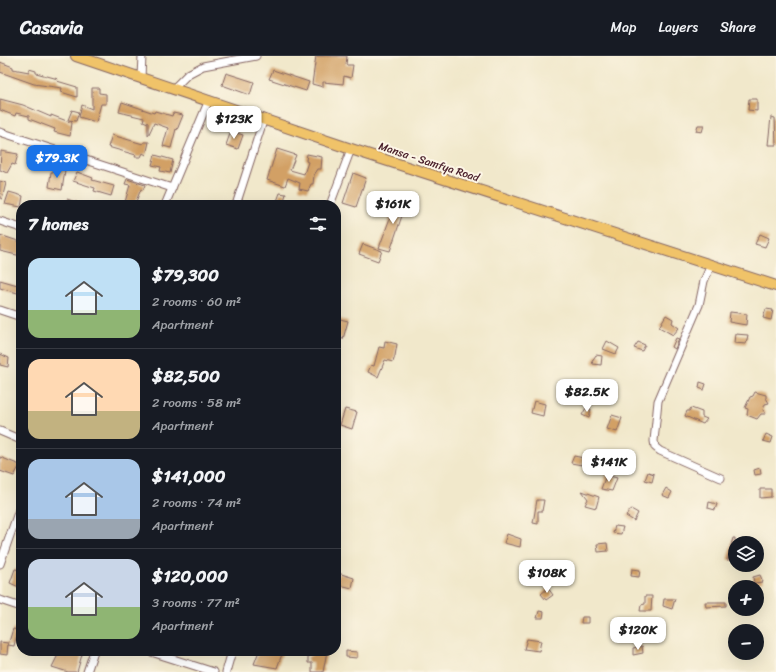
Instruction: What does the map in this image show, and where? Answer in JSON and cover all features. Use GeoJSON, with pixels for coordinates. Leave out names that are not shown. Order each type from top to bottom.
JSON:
{"type":"FeatureCollection","features":[{"type":"Feature","properties":{"kind":"main road","name":"Mansa - Samfya Road"},"geometry":{"type":"LineString","coordinates":[[76,56],[264,118],[351,149],[776,286]]}},
{"type":"Feature","properties":{"kind":"street"},"geometry":{"type":"LineString","coordinates":[[141,77],[142,56]]}},
{"type":"Feature","properties":{"kind":"street"},"geometry":{"type":"LineString","coordinates":[[174,88],[188,74],[203,66],[256,56]]}},
{"type":"Feature","properties":{"kind":"street"},"geometry":{"type":"LineString","coordinates":[[167,200],[209,100]]}},
{"type":"Feature","properties":{"kind":"street"},"geometry":{"type":"LineString","coordinates":[[238,200],[264,118]]}},
{"type":"Feature","properties":{"kind":"street"},"geometry":{"type":"LineString","coordinates":[[0,132],[172,188]]}},
{"type":"Feature","properties":{"kind":"street"},"geometry":{"type":"LineString","coordinates":[[332,200],[351,149]]}},
{"type":"Feature","properties":{"kind":"street"},"geometry":{"type":"LineString","coordinates":[[0,221],[16,226]]}},
{"type":"Feature","properties":{"kind":"street"},"geometry":{"type":"LineString","coordinates":[[711,265],[704,281],[699,305],[658,401],[654,441],[655,448],[660,451],[721,478]]}},
{"type":"Feature","properties":{"kind":"street"},"geometry":{"type":"LineString","coordinates":[[0,310],[16,315]]}},
{"type":"Feature","properties":{"kind":"street"},"geometry":{"type":"LineString","coordinates":[[0,431],[16,438]]}},
{"type":"Feature","properties":{"kind":"street"},"geometry":{"type":"LineString","coordinates":[[0,564],[16,518]]}},
{"type":"Feature","properties":{"kind":"street"},"geometry":{"type":"LineString","coordinates":[[0,600],[16,606]]}},
{"type":"Feature","properties":{"kind":"street"},"geometry":{"type":"LineString","coordinates":[[87,672],[92,656]]}},
{"type":"Feature","properties":{"kind":"street"},"geometry":{"type":"LineString","coordinates":[[164,656],[214,672]]}},
{"type":"Feature","properties":{"kind":"street"},"geometry":{"type":"LineString","coordinates":[[226,672],[231,656]]}},
{"type":"Feature","properties":{"kind":"building"},"geometry":{"type":"Polygon","coordinates":[[[316,56],[347,56],[346,65],[353,65],[351,78],[344,76],[343,84],[323,82],[323,87],[312,84],[316,56]]]}},
{"type":"Feature","properties":{"kind":"building"},"geometry":{"type":"Polygon","coordinates":[[[0,62],[13,67],[13,69],[29,72],[29,69],[36,71],[36,73],[58,79],[57,81],[77,87],[77,97],[61,92],[62,88],[34,84],[0,72],[0,62]]]}},
{"type":"Feature","properties":{"kind":"building"},"geometry":{"type":"Polygon","coordinates":[[[273,70],[309,82],[306,91],[269,79],[273,70]]]}},
{"type":"Feature","properties":{"kind":"building"},"geometry":{"type":"Polygon","coordinates":[[[226,73],[254,82],[250,95],[222,85],[226,73]]]}},
{"type":"Feature","properties":{"kind":"building"},"geometry":{"type":"Polygon","coordinates":[[[92,88],[99,88],[99,93],[106,94],[106,104],[101,104],[96,122],[79,117],[82,105],[92,109],[92,88]]]}},
{"type":"Feature","properties":{"kind":"building"},"geometry":{"type":"Polygon","coordinates":[[[0,99],[23,105],[51,117],[51,115],[72,123],[70,136],[54,132],[55,129],[29,119],[29,116],[16,113],[15,116],[0,110],[0,99]]]}},
{"type":"Feature","properties":{"kind":"building"},"geometry":{"type":"Polygon","coordinates":[[[749,99],[757,99],[757,111],[748,110],[749,99]]]}},
{"type":"Feature","properties":{"kind":"building"},"geometry":{"type":"Polygon","coordinates":[[[122,102],[154,113],[155,111],[172,116],[173,113],[183,115],[177,130],[176,129],[171,148],[163,146],[168,128],[154,123],[148,136],[148,123],[143,121],[144,118],[119,112],[122,102]]]}},
{"type":"Feature","properties":{"kind":"building"},"geometry":{"type":"Polygon","coordinates":[[[72,110],[79,112],[76,121],[68,120],[72,110]]]}},
{"type":"Feature","properties":{"kind":"building"},"geometry":{"type":"Polygon","coordinates":[[[771,117],[775,118],[776,145],[768,145],[771,117]]]}},
{"type":"Feature","properties":{"kind":"building"},"geometry":{"type":"Polygon","coordinates":[[[698,125],[704,125],[702,132],[696,131],[698,125]]]}},
{"type":"Feature","properties":{"kind":"building"},"geometry":{"type":"Polygon","coordinates":[[[231,131],[243,135],[238,149],[226,145],[231,131]]]}},
{"type":"Feature","properties":{"kind":"building"},"geometry":{"type":"Polygon","coordinates":[[[112,135],[143,144],[144,142],[149,142],[146,155],[143,153],[141,157],[135,157],[136,155],[108,147],[112,135]]]}},
{"type":"Feature","properties":{"kind":"building"},"geometry":{"type":"Polygon","coordinates":[[[277,149],[296,155],[290,170],[304,174],[308,162],[306,161],[307,154],[322,157],[321,169],[318,169],[314,175],[313,184],[311,184],[308,191],[299,189],[300,183],[288,178],[285,186],[267,180],[277,149]]]}},
{"type":"Feature","properties":{"kind":"building"},"geometry":{"type":"Polygon","coordinates":[[[1,151],[18,154],[15,165],[12,164],[7,173],[0,170],[1,151]]]}},
{"type":"Feature","properties":{"kind":"building"},"geometry":{"type":"Polygon","coordinates":[[[155,155],[173,160],[170,173],[160,171],[161,167],[152,165],[155,155]]]}},
{"type":"Feature","properties":{"kind":"building"},"geometry":{"type":"Polygon","coordinates":[[[54,168],[65,170],[62,190],[49,187],[51,172],[54,172],[54,168]]]}},
{"type":"Feature","properties":{"kind":"building"},"geometry":{"type":"Polygon","coordinates":[[[77,172],[93,178],[92,180],[114,186],[111,196],[94,191],[95,188],[73,181],[77,172]]]}},
{"type":"Feature","properties":{"kind":"building"},"geometry":{"type":"Polygon","coordinates":[[[353,173],[366,178],[356,207],[343,203],[353,173]]]}},
{"type":"Feature","properties":{"kind":"building"},"geometry":{"type":"Polygon","coordinates":[[[127,179],[145,185],[143,190],[141,189],[137,200],[126,200],[130,185],[125,184],[127,179]]]}},
{"type":"Feature","properties":{"kind":"building"},"geometry":{"type":"Polygon","coordinates":[[[0,181],[6,183],[2,199],[0,198],[0,181]]]}},
{"type":"Feature","properties":{"kind":"building"},"geometry":{"type":"Polygon","coordinates":[[[9,192],[23,196],[22,200],[16,200],[16,206],[5,204],[9,192]]]}},
{"type":"Feature","properties":{"kind":"building"},"geometry":{"type":"Polygon","coordinates":[[[280,193],[286,194],[284,200],[277,200],[280,193]]]}},
{"type":"Feature","properties":{"kind":"building"},"geometry":{"type":"Polygon","coordinates":[[[397,199],[407,201],[390,251],[379,248],[397,199]]]}},
{"type":"Feature","properties":{"kind":"building"},"geometry":{"type":"Polygon","coordinates":[[[760,234],[769,238],[765,247],[755,244],[760,234]]]}},
{"type":"Feature","properties":{"kind":"building"},"geometry":{"type":"Polygon","coordinates":[[[0,235],[16,240],[16,255],[0,251],[0,235]]]}},
{"type":"Feature","properties":{"kind":"building"},"geometry":{"type":"Polygon","coordinates":[[[363,244],[382,251],[378,261],[359,254],[363,244]]]}},
{"type":"Feature","properties":{"kind":"building"},"geometry":{"type":"Polygon","coordinates":[[[0,280],[16,285],[16,293],[0,288],[0,280]]]}},
{"type":"Feature","properties":{"kind":"building"},"geometry":{"type":"Polygon","coordinates":[[[766,309],[773,310],[771,320],[763,318],[766,309]]]}},
{"type":"Feature","properties":{"kind":"building"},"geometry":{"type":"Polygon","coordinates":[[[730,312],[747,314],[746,325],[729,322],[730,312]]]}},
{"type":"Feature","properties":{"kind":"building"},"geometry":{"type":"Polygon","coordinates":[[[666,315],[673,319],[672,323],[679,328],[673,335],[659,327],[666,315]]]}},
{"type":"Feature","properties":{"kind":"building"},"geometry":{"type":"Polygon","coordinates":[[[341,319],[348,321],[343,339],[341,339],[341,319]]]}},
{"type":"Feature","properties":{"kind":"building"},"geometry":{"type":"Polygon","coordinates":[[[735,334],[748,335],[746,344],[734,343],[735,334]]]}},
{"type":"Feature","properties":{"kind":"building"},"geometry":{"type":"Polygon","coordinates":[[[676,338],[679,339],[675,349],[672,347],[676,338]]]}},
{"type":"Feature","properties":{"kind":"building"},"geometry":{"type":"Polygon","coordinates":[[[385,341],[397,344],[395,356],[393,362],[385,360],[378,377],[368,372],[371,365],[374,366],[379,347],[384,348],[385,341]]]}},
{"type":"Feature","properties":{"kind":"building"},"geometry":{"type":"Polygon","coordinates":[[[607,341],[619,348],[616,354],[603,349],[607,341]]]}},
{"type":"Feature","properties":{"kind":"building"},"geometry":{"type":"Polygon","coordinates":[[[638,342],[645,345],[642,351],[634,348],[638,342]]]}},
{"type":"Feature","properties":{"kind":"building"},"geometry":{"type":"Polygon","coordinates":[[[0,354],[9,358],[8,367],[0,365],[0,354]]]}},
{"type":"Feature","properties":{"kind":"building"},"geometry":{"type":"Polygon","coordinates":[[[596,355],[602,356],[601,365],[593,364],[592,361],[596,355]]]}},
{"type":"Feature","properties":{"kind":"building"},"geometry":{"type":"Polygon","coordinates":[[[700,382],[706,384],[704,390],[699,388],[700,382]]]}},
{"type":"Feature","properties":{"kind":"building"},"geometry":{"type":"Polygon","coordinates":[[[607,383],[616,387],[612,394],[605,389],[607,383]]]}},
{"type":"Feature","properties":{"kind":"building"},"geometry":{"type":"Polygon","coordinates":[[[582,390],[588,390],[588,396],[582,395],[582,390]]]}},
{"type":"Feature","properties":{"kind":"building"},"geometry":{"type":"Polygon","coordinates":[[[755,392],[766,395],[769,403],[765,404],[763,410],[766,414],[761,414],[757,419],[747,415],[748,409],[745,408],[750,397],[753,396],[755,392]]]}},
{"type":"Feature","properties":{"kind":"building"},"geometry":{"type":"Polygon","coordinates":[[[534,401],[545,404],[543,416],[531,413],[534,401]]]}},
{"type":"Feature","properties":{"kind":"building"},"geometry":{"type":"Polygon","coordinates":[[[586,408],[591,409],[589,418],[582,415],[586,408]]]}},
{"type":"Feature","properties":{"kind":"building"},"geometry":{"type":"Polygon","coordinates":[[[691,408],[702,412],[702,417],[707,419],[703,424],[685,416],[687,411],[691,408]]]}},
{"type":"Feature","properties":{"kind":"building"},"geometry":{"type":"Polygon","coordinates":[[[345,409],[357,412],[352,429],[341,425],[345,409]]]}},
{"type":"Feature","properties":{"kind":"building"},"geometry":{"type":"Polygon","coordinates":[[[612,415],[622,418],[617,432],[607,429],[612,415]]]}},
{"type":"Feature","properties":{"kind":"building"},"geometry":{"type":"Polygon","coordinates":[[[766,434],[773,437],[771,443],[763,441],[766,434]]]}},
{"type":"Feature","properties":{"kind":"building"},"geometry":{"type":"Polygon","coordinates":[[[574,456],[584,458],[582,465],[571,463],[574,456]]]}},
{"type":"Feature","properties":{"kind":"building"},"geometry":{"type":"Polygon","coordinates":[[[0,457],[16,463],[16,472],[14,476],[0,471],[0,457]]]}},
{"type":"Feature","properties":{"kind":"building"},"geometry":{"type":"Polygon","coordinates":[[[760,468],[761,474],[755,475],[754,470],[760,468]]]}},
{"type":"Feature","properties":{"kind":"building"},"geometry":{"type":"Polygon","coordinates":[[[648,472],[654,474],[652,482],[645,480],[648,472]]]}},
{"type":"Feature","properties":{"kind":"building"},"geometry":{"type":"Polygon","coordinates":[[[606,475],[617,478],[612,491],[601,489],[606,475]]]}},
{"type":"Feature","properties":{"kind":"building"},"geometry":{"type":"Polygon","coordinates":[[[666,488],[672,492],[669,498],[662,495],[666,488]]]}},
{"type":"Feature","properties":{"kind":"building"},"geometry":{"type":"Polygon","coordinates":[[[760,489],[771,489],[771,497],[760,498],[760,489]]]}},
{"type":"Feature","properties":{"kind":"building"},"geometry":{"type":"Polygon","coordinates":[[[582,491],[599,497],[596,508],[585,505],[588,499],[582,491]]]}},
{"type":"Feature","properties":{"kind":"building"},"geometry":{"type":"Polygon","coordinates":[[[537,500],[544,500],[542,511],[538,511],[538,524],[533,523],[537,500]]]}},
{"type":"Feature","properties":{"kind":"building"},"geometry":{"type":"Polygon","coordinates":[[[709,502],[717,504],[715,510],[708,508],[709,502]]]}},
{"type":"Feature","properties":{"kind":"building"},"geometry":{"type":"Polygon","coordinates":[[[631,509],[638,513],[634,521],[626,516],[631,509]]]}},
{"type":"Feature","properties":{"kind":"building"},"geometry":{"type":"Polygon","coordinates":[[[615,526],[623,527],[621,534],[613,533],[615,526]]]}},
{"type":"Feature","properties":{"kind":"building"},"geometry":{"type":"Polygon","coordinates":[[[507,534],[521,539],[520,547],[504,543],[507,534]]]}},
{"type":"Feature","properties":{"kind":"building"},"geometry":{"type":"Polygon","coordinates":[[[607,543],[608,551],[598,552],[597,544],[607,543]]]}},
{"type":"Feature","properties":{"kind":"building"},"geometry":{"type":"Polygon","coordinates":[[[15,569],[16,569],[16,586],[10,583],[15,569]]]}},
{"type":"Feature","properties":{"kind":"building"},"geometry":{"type":"Polygon","coordinates":[[[632,569],[640,570],[639,577],[631,576],[632,569]]]}},
{"type":"Feature","properties":{"kind":"building"},"geometry":{"type":"Polygon","coordinates":[[[341,574],[354,578],[352,588],[341,585],[341,574]]]}},
{"type":"Feature","properties":{"kind":"building"},"geometry":{"type":"Polygon","coordinates":[[[760,575],[762,580],[754,580],[753,577],[760,575]]]}},
{"type":"Feature","properties":{"kind":"building"},"geometry":{"type":"Polygon","coordinates":[[[548,588],[553,595],[546,600],[541,594],[548,588]]]}},
{"type":"Feature","properties":{"kind":"building"},"geometry":{"type":"Polygon","coordinates":[[[645,596],[652,596],[651,611],[640,611],[641,605],[645,604],[645,596]]]}},
{"type":"Feature","properties":{"kind":"building"},"geometry":{"type":"Polygon","coordinates":[[[664,599],[675,599],[672,609],[663,606],[664,599]]]}},
{"type":"Feature","properties":{"kind":"building"},"geometry":{"type":"Polygon","coordinates":[[[705,602],[726,602],[726,606],[706,607],[705,602]]]}},
{"type":"Feature","properties":{"kind":"building"},"geometry":{"type":"Polygon","coordinates":[[[539,611],[544,612],[543,618],[537,618],[539,611]]]}},
{"type":"Feature","properties":{"kind":"building"},"geometry":{"type":"Polygon","coordinates":[[[582,617],[588,617],[588,623],[581,623],[582,617]]]}},
{"type":"Feature","properties":{"kind":"building"},"geometry":{"type":"Polygon","coordinates":[[[13,629],[16,630],[14,646],[8,645],[13,629]]]}},
{"type":"Feature","properties":{"kind":"building"},"geometry":{"type":"Polygon","coordinates":[[[527,639],[541,641],[539,651],[524,649],[527,639]]]}},
{"type":"Feature","properties":{"kind":"building"},"geometry":{"type":"Polygon","coordinates":[[[0,642],[8,643],[7,655],[0,654],[0,642]]]}},
{"type":"Feature","properties":{"kind":"building"},"geometry":{"type":"Polygon","coordinates":[[[642,646],[643,653],[633,655],[633,648],[642,646]]]}},
{"type":"Feature","properties":{"kind":"building"},"geometry":{"type":"Polygon","coordinates":[[[346,651],[357,652],[357,658],[346,657],[346,651]]]}},
{"type":"Feature","properties":{"kind":"building"},"geometry":{"type":"Polygon","coordinates":[[[58,656],[82,656],[77,672],[68,672],[52,667],[58,656]]]}},
{"type":"Feature","properties":{"kind":"building"},"geometry":{"type":"Polygon","coordinates":[[[257,656],[281,656],[277,668],[254,664],[257,656]]]}},
{"type":"Feature","properties":{"kind":"building"},"geometry":{"type":"Polygon","coordinates":[[[326,656],[323,672],[312,672],[312,663],[308,663],[308,657],[326,656]]]}}]}
